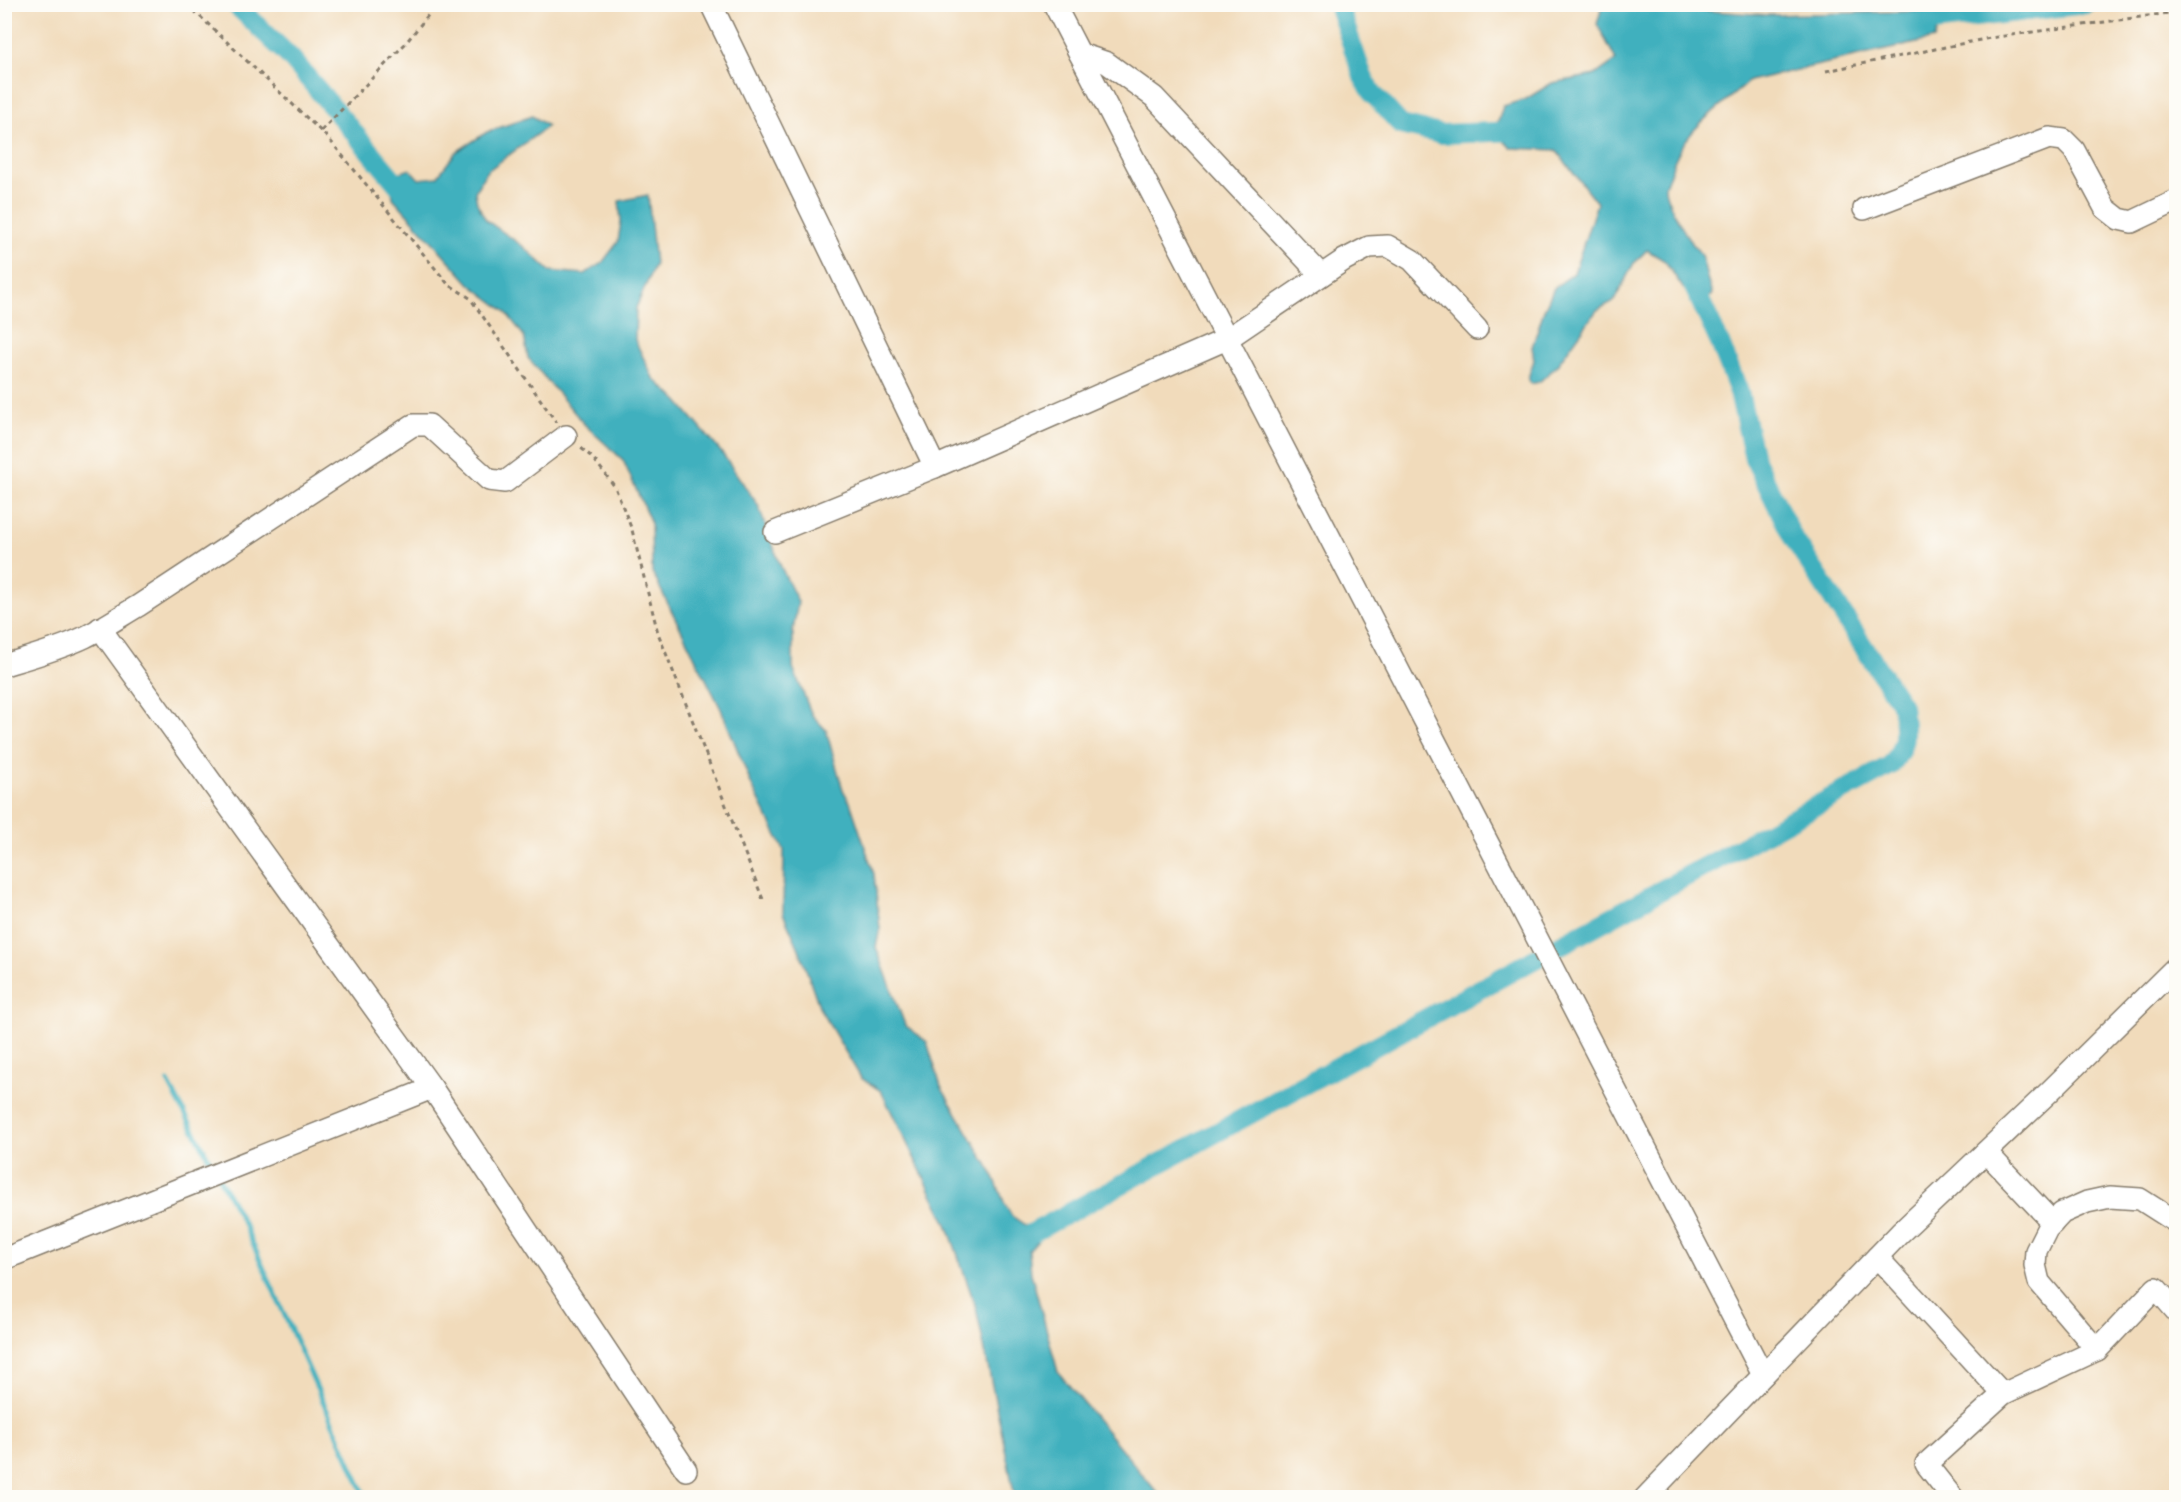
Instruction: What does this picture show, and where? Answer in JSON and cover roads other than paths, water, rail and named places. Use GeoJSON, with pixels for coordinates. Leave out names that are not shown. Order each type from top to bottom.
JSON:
{"type":"FeatureCollection","features":[{"type":"Feature","properties":{"kind":"street"},"geometry":{"type":"LineString","coordinates":[[711,4],[935,467]]}},
{"type":"Feature","properties":{"kind":"street"},"geometry":{"type":"LineString","coordinates":[[1054,4],[1763,1375]]}},
{"type":"Feature","properties":{"kind":"street"},"geometry":{"type":"LineString","coordinates":[[1080,54],[1107,63],[1154,97],[1321,275]]}},
{"type":"Feature","properties":{"kind":"street"},"geometry":{"type":"LineString","coordinates":[[1864,209],[2049,138],[2064,140],[2074,150],[2105,208],[2119,219],[2132,222],[2176,201]]}},
{"type":"Feature","properties":{"kind":"street"},"geometry":{"type":"LineString","coordinates":[[775,532],[935,467],[1227,339],[1344,260],[1369,248],[1389,246],[1412,260],[1477,329]]}},
{"type":"Feature","properties":{"kind":"street"},"geometry":{"type":"LineString","coordinates":[[4,664],[27,659],[85,637],[138,606],[413,425],[429,424],[489,480],[505,482],[566,436]]}},
{"type":"Feature","properties":{"kind":"street"},"geometry":{"type":"LineString","coordinates":[[100,628],[432,1089],[686,1470]]}},
{"type":"Feature","properties":{"kind":"street"},"geometry":{"type":"LineString","coordinates":[[1645,1497],[1877,1257],[2176,967]]}},
{"type":"Feature","properties":{"kind":"street"},"geometry":{"type":"LineString","coordinates":[[4,1259],[432,1089]]}},
{"type":"Feature","properties":{"kind":"street"},"geometry":{"type":"LineString","coordinates":[[1986,1152],[2053,1223]]}},
{"type":"Feature","properties":{"kind":"street"},"geometry":{"type":"LineString","coordinates":[[2097,1350],[2039,1282],[2035,1265],[2036,1251],[2047,1229],[2062,1214],[2087,1202],[2110,1197],[2140,1198],[2176,1222]]}},
{"type":"Feature","properties":{"kind":"street"},"geometry":{"type":"LineString","coordinates":[[1877,1257],[2002,1394]]}},
{"type":"Feature","properties":{"kind":"street"},"geometry":{"type":"LineString","coordinates":[[1953,1497],[1926,1464],[2002,1394],[2097,1350],[2156,1287],[2176,1311]]}},
{"type":"Feature","properties":{"kind":"water"},"geometry":{"type":"Polygon","coordinates":[[[1601,5],[1682,5],[1697,10],[1769,15],[1925,11],[1940,22],[1934,39],[1749,81],[1714,111],[1684,143],[1665,188],[1679,222],[1701,255],[1712,294],[1703,305],[1683,288],[1665,261],[1647,250],[1634,263],[1614,301],[1597,310],[1555,368],[1539,382],[1531,384],[1528,378],[1534,360],[1532,347],[1544,310],[1554,288],[1574,273],[1597,203],[1556,150],[1511,148],[1495,132],[1503,106],[1526,99],[1552,83],[1595,75],[1616,60],[1597,24],[1601,5]]]}},
{"type":"Feature","properties":{"kind":"water"},"geometry":{"type":"Polygon","coordinates":[[[532,116],[548,126],[486,172],[475,192],[477,203],[486,220],[524,247],[550,271],[585,274],[602,263],[618,242],[621,221],[619,201],[648,195],[655,264],[636,308],[635,340],[653,378],[676,399],[722,453],[758,505],[781,567],[798,602],[793,631],[793,668],[812,715],[826,730],[843,790],[850,802],[874,874],[880,929],[876,947],[905,1025],[927,1042],[941,1087],[993,1174],[1012,1216],[1035,1232],[1037,1242],[1029,1251],[1031,1273],[1058,1372],[1161,1497],[1015,1497],[976,1308],[947,1224],[881,1091],[861,1078],[820,1009],[799,949],[783,913],[784,850],[752,786],[721,709],[652,572],[651,523],[623,460],[585,425],[528,358],[524,336],[505,311],[471,285],[393,198],[390,176],[410,169],[419,179],[437,177],[456,152],[487,132],[532,116]]]}},
{"type":"Feature","properties":{"kind":"waterway"},"geometry":{"type":"LineString","coordinates":[[235,4],[291,58],[408,194]]}},
{"type":"Feature","properties":{"kind":"waterway"},"geometry":{"type":"LineString","coordinates":[[1338,4],[1363,77],[1374,95],[1401,125],[1440,134],[1520,131]]}},
{"type":"Feature","properties":{"kind":"waterway"},"geometry":{"type":"LineString","coordinates":[[1915,24],[2086,4]]}},
{"type":"Feature","properties":{"kind":"waterway"},"geometry":{"type":"LineString","coordinates":[[1012,1244],[1891,765],[1903,744],[1902,706],[1792,536],[1754,458],[1739,392],[1720,343],[1692,283]]}},
{"type":"Feature","properties":{"kind":"waterway"},"geometry":{"type":"LineString","coordinates":[[168,1082],[215,1170]]}},
{"type":"Feature","properties":{"kind":"waterway"},"geometry":{"type":"LineString","coordinates":[[219,1178],[244,1224],[366,1498]]}}]}
